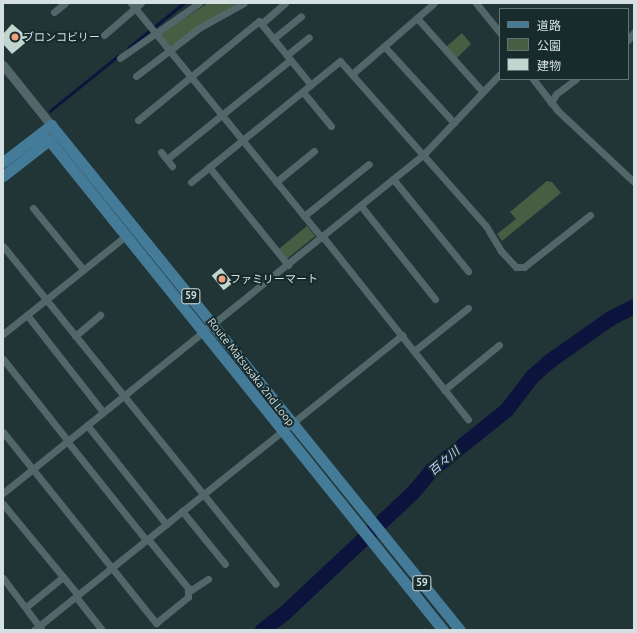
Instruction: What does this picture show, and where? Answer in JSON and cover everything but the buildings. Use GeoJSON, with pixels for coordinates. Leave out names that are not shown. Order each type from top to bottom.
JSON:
{"type":"FeatureCollection","features":[{"type":"Feature","properties":{"kind":"main road"},"geometry":{"type":"LineString","coordinates":[[3,162],[50,125]]}},
{"type":"Feature","properties":{"kind":"main road","name":"Route Matsusaka 2nd Loop"},"geometry":{"type":"LineString","coordinates":[[50,125],[214,325],[291,423],[460,630]]}},
{"type":"Feature","properties":{"kind":"main road"},"geometry":{"type":"LineString","coordinates":[[3,176],[49,140]]}},
{"type":"Feature","properties":{"kind":"main road","name":"Route Matsusaka 2nd Loop"},"geometry":{"type":"LineString","coordinates":[[49,140],[127,235],[443,630]]}},
{"type":"Feature","properties":{"kind":"street"},"geometry":{"type":"LineString","coordinates":[[54,12],[65,3]]}},
{"type":"Feature","properties":{"kind":"street"},"geometry":{"type":"LineString","coordinates":[[120,58],[153,30],[199,3]]}},
{"type":"Feature","properties":{"kind":"street"},"geometry":{"type":"LineString","coordinates":[[136,76],[206,23],[244,3]]}},
{"type":"Feature","properties":{"kind":"street"},"geometry":{"type":"LineString","coordinates":[[261,24],[285,3]]}},
{"type":"Feature","properties":{"kind":"street"},"geometry":{"type":"LineString","coordinates":[[352,74],[434,3]]}},
{"type":"Feature","properties":{"kind":"street"},"geometry":{"type":"LineString","coordinates":[[476,3],[499,32]]}},
{"type":"Feature","properties":{"kind":"street"},"geometry":{"type":"LineString","coordinates":[[104,35],[136,5],[153,30],[190,77],[323,237],[468,419]]}},
{"type":"Feature","properties":{"kind":"street"},"geometry":{"type":"LineString","coordinates":[[273,38],[301,16]]}},
{"type":"Feature","properties":{"kind":"street"},"geometry":{"type":"LineString","coordinates":[[417,18],[483,92]]}},
{"type":"Feature","properties":{"kind":"street"},"geometry":{"type":"LineString","coordinates":[[138,120],[259,21],[311,85]]}},
{"type":"Feature","properties":{"kind":"street"},"geometry":{"type":"LineString","coordinates":[[167,159],[289,58],[309,37]]}},
{"type":"Feature","properties":{"kind":"street"},"geometry":{"type":"LineString","coordinates":[[384,46],[454,123]]}},
{"type":"Feature","properties":{"kind":"street"},"geometry":{"type":"LineString","coordinates":[[191,182],[340,61],[424,154],[486,226],[501,252],[516,267],[524,267],[590,215]]}},
{"type":"Feature","properties":{"kind":"street"},"geometry":{"type":"LineString","coordinates":[[3,65],[50,125],[49,140]]}},
{"type":"Feature","properties":{"kind":"street"},"geometry":{"type":"LineString","coordinates":[[3,493],[214,325],[424,154],[499,75]]}},
{"type":"Feature","properties":{"kind":"street"},"geometry":{"type":"LineString","coordinates":[[534,80],[551,103],[634,182]]}},
{"type":"Feature","properties":{"kind":"street"},"geometry":{"type":"LineString","coordinates":[[551,103],[556,94],[575,80]]}},
{"type":"Feature","properties":{"kind":"street"},"geometry":{"type":"LineString","coordinates":[[303,92],[331,126]]}},
{"type":"Feature","properties":{"kind":"street"},"geometry":{"type":"LineString","coordinates":[[276,182],[314,151]]}},
{"type":"Feature","properties":{"kind":"street"},"geometry":{"type":"LineString","coordinates":[[161,152],[172,166]]}},
{"type":"Feature","properties":{"kind":"street"},"geometry":{"type":"LineString","coordinates":[[304,216],[369,164]]}},
{"type":"Feature","properties":{"kind":"street"},"geometry":{"type":"LineString","coordinates":[[209,168],[288,265]]}},
{"type":"Feature","properties":{"kind":"street"},"geometry":{"type":"LineString","coordinates":[[393,180],[468,271]]}},
{"type":"Feature","properties":{"kind":"street"},"geometry":{"type":"LineString","coordinates":[[361,206],[435,299]]}},
{"type":"Feature","properties":{"kind":"street"},"geometry":{"type":"LineString","coordinates":[[33,208],[83,269]]}},
{"type":"Feature","properties":{"kind":"street"},"geometry":{"type":"LineString","coordinates":[[3,334],[127,235]]}},
{"type":"Feature","properties":{"kind":"street"},"geometry":{"type":"LineString","coordinates":[[3,246],[276,584]]}},
{"type":"Feature","properties":{"kind":"street"},"geometry":{"type":"LineString","coordinates":[[414,351],[468,308]]}},
{"type":"Feature","properties":{"kind":"street"},"geometry":{"type":"LineString","coordinates":[[27,315],[103,412]]}},
{"type":"Feature","properties":{"kind":"street"},"geometry":{"type":"LineString","coordinates":[[75,336],[100,315]]}},
{"type":"Feature","properties":{"kind":"street"},"geometry":{"type":"LineString","coordinates":[[3,578],[39,628],[282,430],[402,335]]}},
{"type":"Feature","properties":{"kind":"street"},"geometry":{"type":"LineString","coordinates":[[444,390],[499,345]]}},
{"type":"Feature","properties":{"kind":"street"},"geometry":{"type":"LineString","coordinates":[[3,359],[67,441],[188,588],[188,597],[156,623],[3,432]]}},
{"type":"Feature","properties":{"kind":"street"},"geometry":{"type":"LineString","coordinates":[[87,425],[166,524]]}},
{"type":"Feature","properties":{"kind":"street"},"geometry":{"type":"LineString","coordinates":[[3,504],[77,596],[102,630]]}},
{"type":"Feature","properties":{"kind":"street"},"geometry":{"type":"LineString","coordinates":[[182,511],[225,564]]}},
{"type":"Feature","properties":{"kind":"street"},"geometry":{"type":"LineString","coordinates":[[26,608],[62,577]]}},
{"type":"Feature","properties":{"kind":"street"},"geometry":{"type":"LineString","coordinates":[[188,592],[208,579]]}},
{"type":"Feature","properties":{"kind":"green space"},"geometry":{"type":"Polygon","coordinates":[[[208,3],[240,3],[170,46],[160,34],[208,3]]]}},
{"type":"Feature","properties":{"kind":"green space"},"geometry":{"type":"Polygon","coordinates":[[[462,33],[471,44],[457,58],[446,47],[462,33]]]}},
{"type":"Feature","properties":{"kind":"green space"},"geometry":{"type":"Polygon","coordinates":[[[547,181],[552,182],[561,193],[502,241],[497,234],[516,219],[510,212],[547,181]]]}},
{"type":"Feature","properties":{"kind":"green space"},"geometry":{"type":"Polygon","coordinates":[[[307,226],[315,236],[287,259],[279,249],[307,226]]]}},
{"type":"Feature","properties":{"kind":"waterway"},"geometry":{"type":"LineString","coordinates":[[128,48],[184,3]]}},
{"type":"Feature","properties":{"kind":"waterway"},"geometry":{"type":"LineString","coordinates":[[50,111],[118,56]]}},
{"type":"Feature","properties":{"kind":"waterway","name":"百々川"},"geometry":{"type":"LineString","coordinates":[[262,630],[284,613],[412,493],[431,470],[506,410],[532,376],[549,361],[610,318],[634,306]]}},
{"type":"Feature","properties":{"kind":"place","name":"ブロンコビリー"},"geometry":{"type":"Point","coordinates":[15,37]}},
{"type":"Feature","properties":{"kind":"place","name":"ファミリーマート"},"geometry":{"type":"Point","coordinates":[222,279]}}]}
